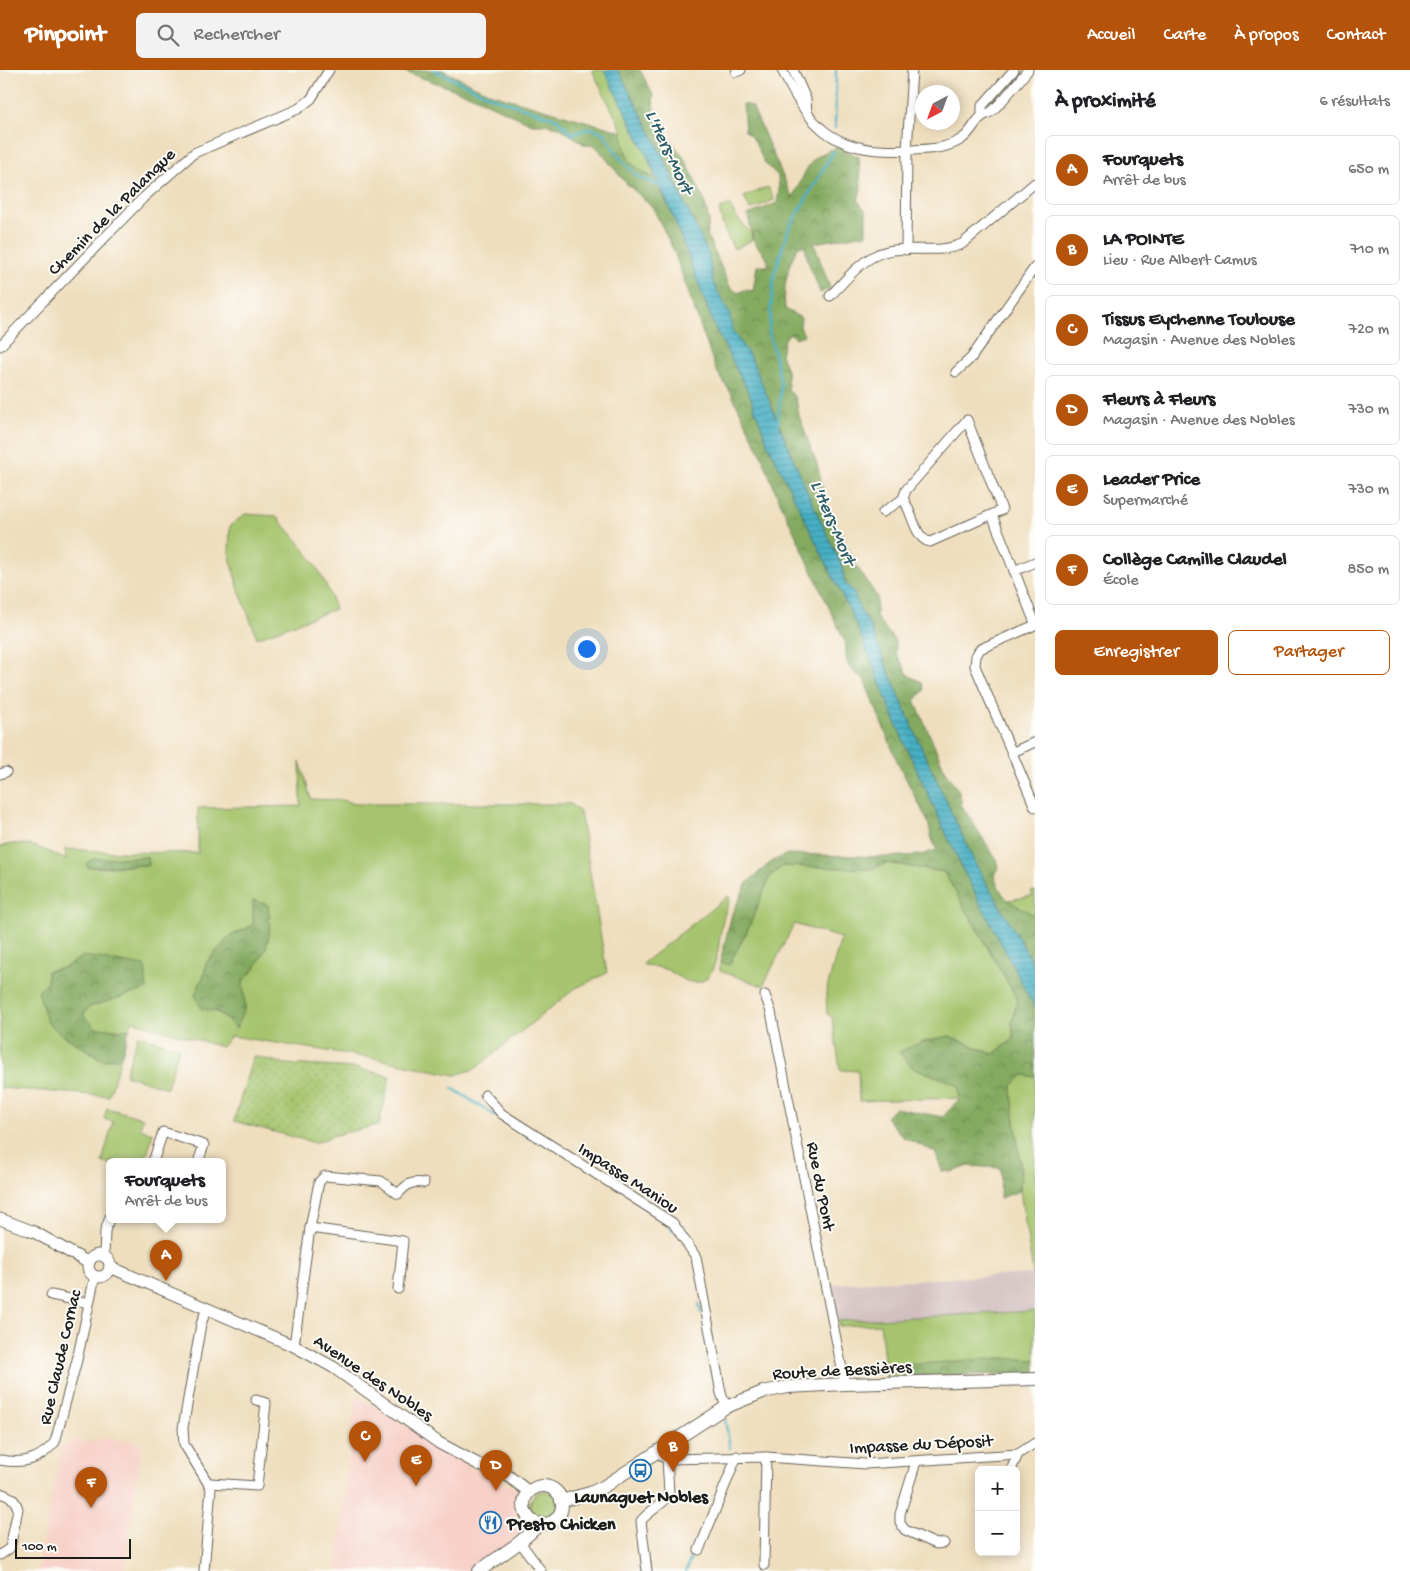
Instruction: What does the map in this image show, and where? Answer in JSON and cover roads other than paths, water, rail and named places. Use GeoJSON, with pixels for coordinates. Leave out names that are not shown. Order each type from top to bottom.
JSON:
{"type":"FeatureCollection","features":[{"type":"Feature","properties":{"kind":"main road","name":"Route de Bessières"},"geometry":{"type":"LineString","coordinates":[[561,1501],[596,1490],[662,1456],[726,1407],[763,1392],[788,1387],[845,1384],[1035,1379]]}},
{"type":"Feature","properties":{"kind":"main road"},"geometry":{"type":"LineString","coordinates":[[520,1542],[526,1515],[524,1503],[529,1492],[545,1486],[556,1491],[561,1501],[560,1513],[557,1518],[546,1524],[540,1524],[526,1515]]}},
{"type":"Feature","properties":{"kind":"main road"},"geometry":{"type":"LineString","coordinates":[[480,1571],[520,1542],[540,1524]]}},
{"type":"Feature","properties":{"kind":"street","name":"Chemin de la Palanque"},"geometry":{"type":"LineString","coordinates":[[0,346],[137,204],[194,153],[298,109],[311,99],[329,70]]}},
{"type":"Feature","properties":{"kind":"street"},"geometry":{"type":"LineString","coordinates":[[782,70],[798,102],[823,130],[847,146],[863,149],[907,150],[944,148],[964,138],[982,116],[992,112],[1028,70]]}},
{"type":"Feature","properties":{"kind":"street"},"geometry":{"type":"LineString","coordinates":[[793,70],[806,99],[807,112]]}},
{"type":"Feature","properties":{"kind":"street"},"geometry":{"type":"LineString","coordinates":[[906,250],[907,150],[912,70]]}},
{"type":"Feature","properties":{"kind":"street"},"geometry":{"type":"LineString","coordinates":[[982,116],[982,106],[1014,70]]}},
{"type":"Feature","properties":{"kind":"street"},"geometry":{"type":"LineString","coordinates":[[830,296],[862,264],[874,256],[886,252],[906,250],[949,250],[962,244],[1035,183]]}},
{"type":"Feature","properties":{"kind":"street"},"geometry":{"type":"LineString","coordinates":[[956,372],[971,358],[1035,267]]}},
{"type":"Feature","properties":{"kind":"street"},"geometry":{"type":"LineString","coordinates":[[883,512],[903,499],[906,490],[967,420],[1002,510],[930,542],[920,537],[908,505],[903,499]]}},
{"type":"Feature","properties":{"kind":"street"},"geometry":{"type":"LineString","coordinates":[[992,515],[1035,624],[980,649],[976,656],[975,666],[1035,807]]}},
{"type":"Feature","properties":{"kind":"street"},"geometry":{"type":"LineString","coordinates":[[1014,571],[1035,562]]}},
{"type":"Feature","properties":{"kind":"street"},"geometry":{"type":"LineString","coordinates":[[1013,752],[1035,742]]}},
{"type":"Feature","properties":{"kind":"street","name":"Rue du Pont"},"geometry":{"type":"LineString","coordinates":[[765,995],[771,1012],[845,1384]]}},
{"type":"Feature","properties":{"kind":"street","name":"Impasse Maniou"},"geometry":{"type":"LineString","coordinates":[[484,1095],[502,1114],[515,1123],[673,1223],[688,1241],[696,1257],[721,1393],[726,1407]]}},
{"type":"Feature","properties":{"kind":"street"},"geometry":{"type":"LineString","coordinates":[[154,1158],[162,1132],[204,1145],[199,1158]]}},
{"type":"Feature","properties":{"kind":"street"},"geometry":{"type":"LineString","coordinates":[[294,1346],[310,1228],[319,1182],[325,1176],[381,1181],[398,1194],[408,1184],[415,1182],[424,1183]]}},
{"type":"Feature","properties":{"kind":"street"},"geometry":{"type":"LineString","coordinates":[[0,1219],[34,1232],[89,1263]]}},
{"type":"Feature","properties":{"kind":"street"},"geometry":{"type":"LineString","coordinates":[[104,1257],[105,1230],[108,1223]]}},
{"type":"Feature","properties":{"kind":"street"},"geometry":{"type":"LineString","coordinates":[[310,1228],[403,1241],[398,1289]]}},
{"type":"Feature","properties":{"kind":"street"},"geometry":{"type":"LineString","coordinates":[[95,1256],[104,1257],[108,1260],[110,1267],[105,1276],[95,1276],[90,1271],[89,1263],[95,1256]]}},
{"type":"Feature","properties":{"kind":"street","name":"Avenue des Nobles"},"geometry":{"type":"LineString","coordinates":[[110,1267],[294,1346],[333,1367],[439,1443],[478,1464],[507,1475],[529,1492]]}},
{"type":"Feature","properties":{"kind":"street","name":"Rue Claude Cornac"},"geometry":{"type":"LineString","coordinates":[[0,1460],[26,1462],[42,1454],[55,1442],[78,1360],[95,1276]]}},
{"type":"Feature","properties":{"kind":"street"},"geometry":{"type":"LineString","coordinates":[[51,1295],[89,1303]]}},
{"type":"Feature","properties":{"kind":"street"},"geometry":{"type":"LineString","coordinates":[[204,1571],[210,1483],[184,1444],[183,1428],[201,1324],[208,1308]]}},
{"type":"Feature","properties":{"kind":"street"},"geometry":{"type":"LineString","coordinates":[[210,1483],[257,1486],[266,1404],[256,1400]]}},
{"type":"Feature","properties":{"kind":"street","name":"Impasse du Déposit"},"geometry":{"type":"LineString","coordinates":[[662,1456],[766,1457],[866,1464],[1018,1454],[1035,1443]]}},
{"type":"Feature","properties":{"kind":"street","name":"Impasse du Déposit"},"geometry":{"type":"LineString","coordinates":[[1013,1466],[1018,1454]]}},
{"type":"Feature","properties":{"kind":"street"},"geometry":{"type":"LineString","coordinates":[[647,1571],[641,1520],[648,1512],[668,1497],[662,1456]]}},
{"type":"Feature","properties":{"kind":"street"},"geometry":{"type":"LineString","coordinates":[[699,1550],[737,1456]]}},
{"type":"Feature","properties":{"kind":"street"},"geometry":{"type":"LineString","coordinates":[[764,1565],[766,1457]]}},
{"type":"Feature","properties":{"kind":"street"},"geometry":{"type":"LineString","coordinates":[[916,1462],[900,1514],[900,1523],[905,1530],[912,1534],[936,1544],[944,1543]]}},
{"type":"Feature","properties":{"kind":"street"},"geometry":{"type":"LineString","coordinates":[[0,1493],[16,1502],[18,1509],[10,1548],[0,1554]]}},
{"type":"Feature","properties":{"kind":"street"},"geometry":{"type":"LineString","coordinates":[[520,1542],[541,1571]]}},
{"type":"Feature","properties":{"kind":"water"},"geometry":{"type":"Polygon","coordinates":[[[604,70],[618,70],[655,140],[708,253],[713,282],[730,315],[732,330],[752,360],[809,496],[841,564],[845,583],[854,593],[860,610],[868,622],[918,740],[974,861],[1035,967],[1035,1008],[963,870],[903,740],[857,626],[767,442],[749,393],[715,328],[674,218],[646,153],[604,70]]]}},
{"type":"Feature","properties":{"kind":"waterway"},"geometry":{"type":"LineString","coordinates":[[434,70],[494,98],[557,119],[572,134],[590,128],[604,133],[619,157],[638,177],[661,186]]}},
{"type":"Feature","properties":{"kind":"waterway"},"geometry":{"type":"LineString","coordinates":[[835,128],[836,70]]}},
{"type":"Feature","properties":{"kind":"waterway"},"geometry":{"type":"LineString","coordinates":[[778,423],[781,384],[769,331],[774,275],[789,228],[834,151]]}},
{"type":"Feature","properties":{"kind":"waterway"},"geometry":{"type":"LineString","coordinates":[[452,1088],[535,1141]]}},
{"type":"Feature","properties":{"kind":"waterway"},"geometry":{"type":"LineString","coordinates":[[665,1222],[673,1230]]}},
{"type":"Feature","properties":{"kind":"waterway"},"geometry":{"type":"LineString","coordinates":[[699,1304],[701,1314]]}},
{"type":"Feature","properties":{"kind":"waterway"},"geometry":{"type":"LineString","coordinates":[[724,1413],[730,1448]]}},
{"type":"Feature","properties":{"kind":"waterway"},"geometry":{"type":"LineString","coordinates":[[686,1571],[695,1547]]}},
{"type":"Feature","properties":{"kind":"place","name":"Fourquets"},"geometry":{"type":"Point","coordinates":[166,1281]}},
{"type":"Feature","properties":{"kind":"place","name":"Tissus Eychenne Toulouse"},"geometry":{"type":"Point","coordinates":[365,1462]}},
{"type":"Feature","properties":{"kind":"place","name":"Launaguet Nobles"},"geometry":{"type":"Point","coordinates":[641,1471]}},
{"type":"Feature","properties":{"kind":"place","name":"LA POINTE"},"geometry":{"type":"Point","coordinates":[673,1472]}},
{"type":"Feature","properties":{"kind":"place","name":"Leader Price"},"geometry":{"type":"Point","coordinates":[416,1486]}},
{"type":"Feature","properties":{"kind":"place","name":"Fleurs à Fleurs"},"geometry":{"type":"Point","coordinates":[496,1491]}},
{"type":"Feature","properties":{"kind":"place","name":"Collège Camille Claudel"},"geometry":{"type":"Point","coordinates":[91,1508]}},
{"type":"Feature","properties":{"kind":"place","name":"Presto Chicken"},"geometry":{"type":"Point","coordinates":[491,1523]}},
{"type":"Feature","properties":{"kind":"water label","name":"L'Hers-Mort"},"geometry":{"type":"Point","coordinates":[671,151]}},
{"type":"Feature","properties":{"kind":"water label","name":"L'Hers-Mort"},"geometry":{"type":"Point","coordinates":[835,522]}}]}
